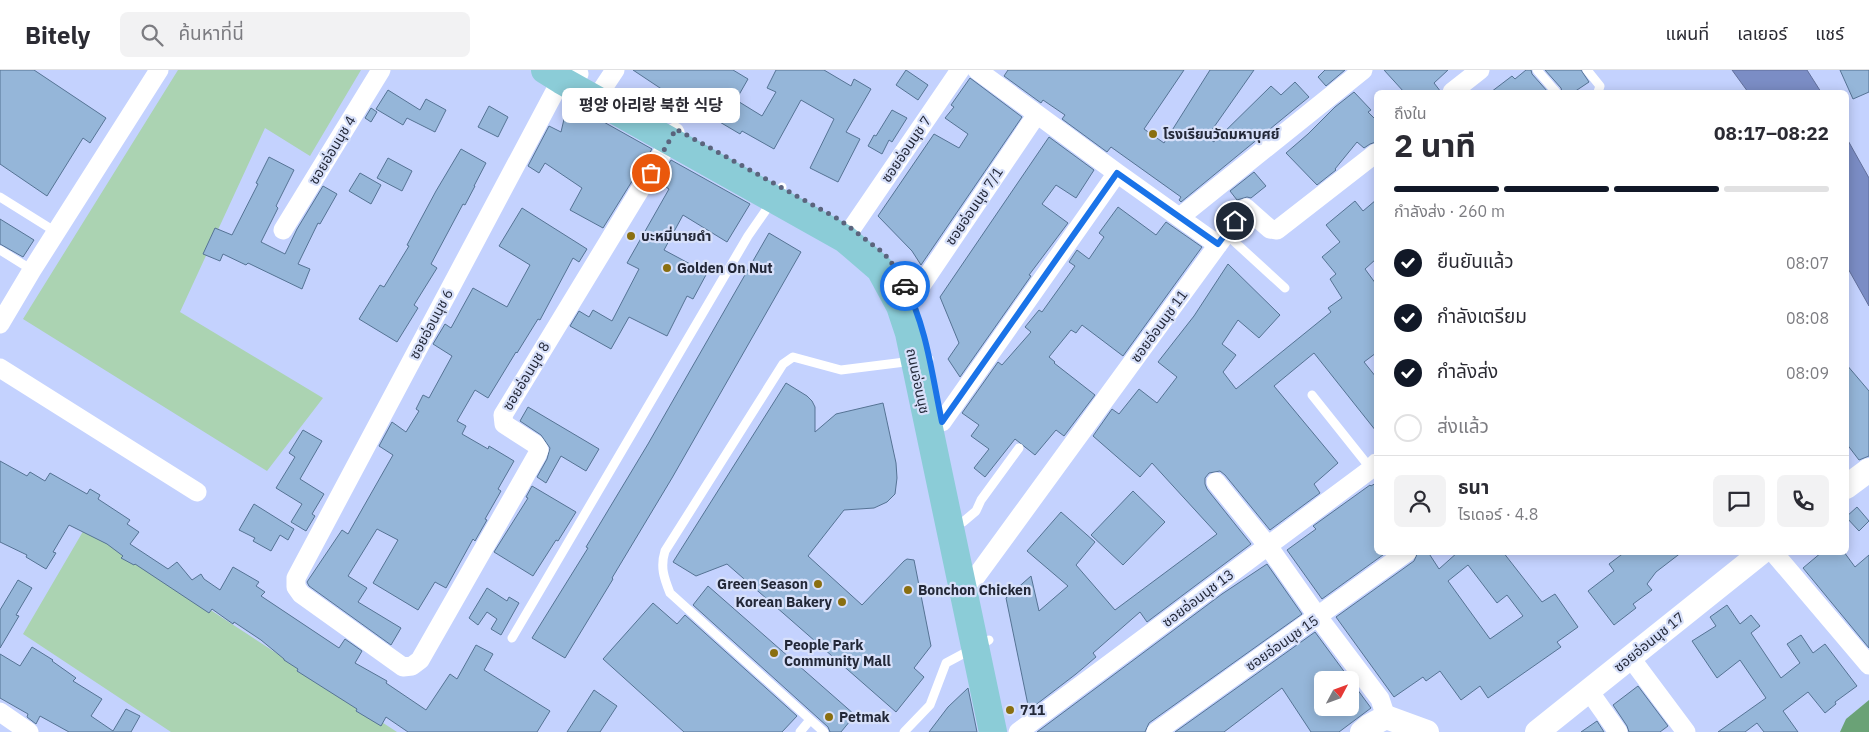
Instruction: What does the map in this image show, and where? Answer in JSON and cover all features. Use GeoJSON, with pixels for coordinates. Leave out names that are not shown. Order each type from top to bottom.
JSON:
{"type":"FeatureCollection","features":[{"type":"Feature","properties":{"kind":"main road","name":"ถนนอ่อนนุช"},"geometry":{"type":"LineString","coordinates":[[564,74],[609,79],[673,135]]}},
{"type":"Feature","properties":{"kind":"main road","name":"ถนนอ่อนนุช"},"geometry":{"type":"LineString","coordinates":[[564,74],[778,193],[852,228],[890,260],[912,299],[922,328],[921,360],[982,644],[1008,732]]}},
{"type":"Feature","properties":{"kind":"main road","name":"ถนนอ่อนนุช"},"geometry":{"type":"LineString","coordinates":[[778,193],[845,239],[880,269],[900,306],[942,422],[975,578],[993,732]]}},
{"type":"Feature","properties":{"kind":"street"},"geometry":{"type":"LineString","coordinates":[[0,324],[32,270],[159,70]]}},
{"type":"Feature","properties":{"kind":"street","name":"ซอยอ่อนนุช 4"},"geometry":{"type":"LineString","coordinates":[[284,230],[381,70]]}},
{"type":"Feature","properties":{"kind":"street","name":"ซอยอ่อนนุช 7"},"geometry":{"type":"LineString","coordinates":[[852,228],[960,70]]}},
{"type":"Feature","properties":{"kind":"street"},"geometry":{"type":"LineString","coordinates":[[977,70],[1180,217],[1222,239]]}},
{"type":"Feature","properties":{"kind":"street"},"geometry":{"type":"LineString","coordinates":[[1180,217],[1363,70]]}},
{"type":"Feature","properties":{"kind":"street"},"geometry":{"type":"LineString","coordinates":[[1455,90],[1480,70]]}},
{"type":"Feature","properties":{"kind":"street","name":"ซอยอ่อนนุช 6"},"geometry":{"type":"LineString","coordinates":[[412,666],[403,667],[301,594],[296,587],[296,578],[564,74]]}},
{"type":"Feature","properties":{"kind":"street","name":"ซอยอ่อนนุช 7/1"},"geometry":{"type":"LineString","coordinates":[[912,299],[1036,114]]}},
{"type":"Feature","properties":{"kind":"street","name":"ซอยอ่อนนุช 8"},"geometry":{"type":"LineString","coordinates":[[412,666],[420,660],[537,455],[538,450],[535,444],[504,424],[503,415],[673,135]]}},
{"type":"Feature","properties":{"kind":"street","name":"ซอยอ่อนนุช 11"},"geometry":{"type":"LineString","coordinates":[[975,578],[1245,208],[1270,230],[1277,230],[1374,158]]}},
{"type":"Feature","properties":{"kind":"street"},"geometry":{"type":"LineString","coordinates":[[942,422],[1117,173]]}},
{"type":"Feature","properties":{"kind":"street"},"geometry":{"type":"LineString","coordinates":[[0,368],[197,492]]}},
{"type":"Feature","properties":{"kind":"street","name":"ซอยอ่อนนุช 13"},"geometry":{"type":"LineString","coordinates":[[1018,732],[1374,466]]}},
{"type":"Feature","properties":{"kind":"street"},"geometry":{"type":"LineString","coordinates":[[1849,485],[1869,470]]}},
{"type":"Feature","properties":{"kind":"street"},"geometry":{"type":"LineString","coordinates":[[1216,482],[1268,546],[1318,617],[1380,699],[1386,717]]}},
{"type":"Feature","properties":{"kind":"street","name":"ซอยอ่อนนุช 15"},"geometry":{"type":"LineString","coordinates":[[1156,732],[1403,555]]}},
{"type":"Feature","properties":{"kind":"street","name":"ซอยอ่อนนุช 17"},"geometry":{"type":"LineString","coordinates":[[1539,731],[1758,555]]}},
{"type":"Feature","properties":{"kind":"street"},"geometry":{"type":"LineString","coordinates":[[1776,555],[1869,665]]}},
{"type":"Feature","properties":{"kind":"street"},"geometry":{"type":"LineString","coordinates":[[1630,657],[1686,732]]}},
{"type":"Feature","properties":{"kind":"street"},"geometry":{"type":"LineString","coordinates":[[1589,691],[1618,732]]}},
{"type":"Feature","properties":{"kind":"street"},"geometry":{"type":"LineString","coordinates":[[0,712],[29,732]]}},
{"type":"Feature","properties":{"kind":"street"},"geometry":{"type":"LineString","coordinates":[[1362,732],[1386,717],[1427,732]]}},
{"type":"Feature","properties":{"kind":"lane"},"geometry":{"type":"LineString","coordinates":[[1537,70],[1554,90]]}},
{"type":"Feature","properties":{"kind":"lane"},"geometry":{"type":"LineString","coordinates":[[1587,70],[1600,86],[1599,90]]}},
{"type":"Feature","properties":{"kind":"lane"},"geometry":{"type":"LineString","coordinates":[[512,638],[743,245],[778,193]]}},
{"type":"Feature","properties":{"kind":"lane"},"geometry":{"type":"LineString","coordinates":[[0,197],[56,232]]}},
{"type":"Feature","properties":{"kind":"lane"},"geometry":{"type":"LineString","coordinates":[[1222,239],[1284,288]]}},
{"type":"Feature","properties":{"kind":"lane"},"geometry":{"type":"LineString","coordinates":[[0,250],[32,270]]}},
{"type":"Feature","properties":{"kind":"lane"},"geometry":{"type":"LineString","coordinates":[[824,732],[670,593],[663,575],[662,562],[665,551],[783,364],[788,359],[793,357],[841,370],[921,360]]}},
{"type":"Feature","properties":{"kind":"lane"},"geometry":{"type":"LineString","coordinates":[[1312,394],[1374,466]]}},
{"type":"Feature","properties":{"kind":"lane"},"geometry":{"type":"LineString","coordinates":[[963,522],[976,511],[981,500],[1019,448]]}},
{"type":"Feature","properties":{"kind":"lane"},"geometry":{"type":"LineString","coordinates":[[904,732],[928,709],[946,663],[952,658],[982,644]]}},
{"type":"Feature","properties":{"kind":"lane"},"geometry":{"type":"LineString","coordinates":[[800,732],[810,720]]}},
{"type":"Feature","properties":{"kind":"green space"},"geometry":{"type":"Polygon","coordinates":[[[178,70],[361,70],[310,156],[265,128],[180,312],[323,398],[267,471],[23,319],[178,70]]]}},
{"type":"Feature","properties":{"kind":"green space"},"geometry":{"type":"Polygon","coordinates":[[[85,528],[397,732],[171,732],[23,634],[85,528]]]}},
{"type":"Feature","properties":{"kind":"green space"},"geometry":{"type":"Polygon","coordinates":[[[1869,700],[1869,732],[1840,732],[1846,719],[1869,700]]]}},
{"type":"Feature","properties":{"kind":"water"},"geometry":{"type":"Polygon","coordinates":[[[1732,70],[1807,70],[1820,90],[1747,90],[1732,70]]]}},
{"type":"Feature","properties":{"kind":"water"},"geometry":{"type":"Polygon","coordinates":[[[1849,142],[1869,178],[1869,306],[1849,270],[1849,142]]]}},
{"type":"Feature","properties":{"kind":"building"},"geometry":{"type":"Polygon","coordinates":[[[0,70],[34,70],[106,118],[90,143],[83,138],[47,196],[0,164],[0,70]]]}},
{"type":"Feature","properties":{"kind":"building"},"geometry":{"type":"Polygon","coordinates":[[[633,70],[733,70],[748,79],[736,100],[762,116],[776,92],[767,88],[776,70],[824,70],[851,86],[854,79],[871,89],[846,132],[860,139],[838,182],[810,168],[834,119],[801,100],[774,149],[742,131],[740,134],[686,102],[684,104],[633,70]]]}},
{"type":"Feature","properties":{"kind":"building"},"geometry":{"type":"Polygon","coordinates":[[[906,70],[928,85],[918,100],[896,85],[906,70]]]}},
{"type":"Feature","properties":{"kind":"building","name":"โรงเรียนวัดมหาบุศย์"},"geometry":{"type":"Polygon","coordinates":[[[1008,70],[1184,70],[1144,129],[1164,143],[1210,70],[1254,70],[1207,137],[1214,142],[1271,86],[1281,95],[1295,82],[1309,97],[1181,202],[1179,200],[1181,197],[1111,147],[1107,152],[1062,119],[1065,115],[1043,100],[1041,103],[1004,76],[1008,70]]]}},
{"type":"Feature","properties":{"kind":"building"},"geometry":{"type":"Polygon","coordinates":[[[1325,70],[1345,70],[1326,86],[1318,77],[1325,70]]]}},
{"type":"Feature","properties":{"kind":"building"},"geometry":{"type":"Polygon","coordinates":[[[1384,70],[1448,70],[1434,83],[1439,90],[1402,90],[1384,70]]]}},
{"type":"Feature","properties":{"kind":"building"},"geometry":{"type":"Polygon","coordinates":[[[1526,70],[1531,70],[1532,74],[1546,90],[1494,90],[1512,76],[1515,79],[1526,70]]]}},
{"type":"Feature","properties":{"kind":"building"},"geometry":{"type":"Polygon","coordinates":[[[1545,70],[1581,70],[1589,82],[1577,90],[1562,90],[1545,70]]]}},
{"type":"Feature","properties":{"kind":"building"},"geometry":{"type":"Polygon","coordinates":[[[1840,70],[1869,70],[1869,92],[1853,99],[1840,70]]]}},
{"type":"Feature","properties":{"kind":"building"},"geometry":{"type":"Polygon","coordinates":[[[970,78],[1022,117],[921,265],[912,251],[878,216],[934,134],[959,148],[968,134],[945,118],[954,107],[951,105],[970,78]]]}},
{"type":"Feature","properties":{"kind":"building"},"geometry":{"type":"Polygon","coordinates":[[[388,90],[420,110],[426,99],[446,110],[435,132],[407,118],[403,125],[376,109],[388,90]]]}},
{"type":"Feature","properties":{"kind":"building"},"geometry":{"type":"Polygon","coordinates":[[[1354,92],[1371,110],[1368,112],[1374,118],[1374,143],[1364,148],[1357,142],[1336,170],[1317,185],[1286,153],[1335,107],[1354,92]]]}},
{"type":"Feature","properties":{"kind":"building"},"geometry":{"type":"Polygon","coordinates":[[[568,102],[652,149],[603,228],[570,210],[582,188],[545,163],[539,173],[528,166],[549,126],[561,132],[568,102]]]}},
{"type":"Feature","properties":{"kind":"building"},"geometry":{"type":"Polygon","coordinates":[[[489,106],[508,117],[498,137],[478,127],[489,106]]]}},
{"type":"Feature","properties":{"kind":"building"},"geometry":{"type":"Polygon","coordinates":[[[371,108],[377,112],[371,122],[365,118],[371,108]]]}},
{"type":"Feature","properties":{"kind":"building"},"geometry":{"type":"Polygon","coordinates":[[[892,110],[907,118],[892,142],[889,140],[882,154],[868,146],[892,110]]]}},
{"type":"Feature","properties":{"kind":"building"},"geometry":{"type":"Polygon","coordinates":[[[1049,137],[1094,170],[1076,198],[1056,185],[1042,204],[1068,223],[1029,275],[1031,276],[960,377],[948,359],[959,343],[940,297],[1049,137]]]}},
{"type":"Feature","properties":{"kind":"building"},"geometry":{"type":"Polygon","coordinates":[[[461,149],[486,163],[465,205],[463,204],[431,264],[437,268],[414,305],[418,308],[397,342],[359,319],[380,285],[384,287],[409,246],[407,245],[461,149]]]}},
{"type":"Feature","properties":{"kind":"building"},"geometry":{"type":"Polygon","coordinates":[[[269,157],[294,170],[261,242],[285,254],[297,229],[323,186],[337,194],[320,224],[318,223],[298,264],[310,269],[302,289],[248,263],[246,265],[223,254],[220,261],[203,254],[215,228],[232,235],[258,184],[256,183],[269,157]]]}},
{"type":"Feature","properties":{"kind":"building"},"geometry":{"type":"Polygon","coordinates":[[[388,158],[412,171],[402,191],[377,178],[388,158]]]}},
{"type":"Feature","properties":{"kind":"building"},"geometry":{"type":"Polygon","coordinates":[[[671,160],[750,204],[727,242],[683,215],[664,250],[707,273],[693,299],[687,296],[667,336],[629,317],[611,349],[570,326],[579,311],[589,317],[593,310],[612,321],[639,269],[627,263],[669,189],[658,182],[671,160]]]}},
{"type":"Feature","properties":{"kind":"building"},"geometry":{"type":"Polygon","coordinates":[[[1254,172],[1266,186],[1251,198],[1247,197],[1237,200],[1230,191],[1254,172]]]}},
{"type":"Feature","properties":{"kind":"building"},"geometry":{"type":"Polygon","coordinates":[[[360,173],[381,185],[371,204],[349,191],[360,173]]]}},
{"type":"Feature","properties":{"kind":"building"},"geometry":{"type":"Polygon","coordinates":[[[1355,201],[1363,211],[1374,202],[1374,261],[1365,269],[1374,281],[1374,354],[1364,362],[1374,374],[1374,428],[1314,353],[1274,386],[1338,463],[1314,484],[1320,493],[1270,530],[1225,475],[1220,471],[1209,473],[1205,478],[1207,489],[1251,544],[1147,622],[1140,612],[1093,653],[1096,657],[1029,710],[1006,598],[1031,576],[1039,611],[1068,586],[1027,551],[1061,512],[1095,542],[1076,565],[1115,610],[1217,534],[1152,463],[1140,477],[1093,436],[1112,409],[1119,414],[1139,389],[1157,403],[1177,377],[1158,362],[1194,316],[1228,264],[1280,315],[1259,338],[1238,320],[1222,344],[1236,355],[1223,372],[1236,389],[1331,312],[1328,308],[1342,298],[1330,279],[1336,274],[1322,257],[1340,242],[1326,225],[1355,201]]]}},
{"type":"Feature","properties":{"kind":"building"},"geometry":{"type":"Polygon","coordinates":[[[1118,207],[1156,235],[1166,222],[1202,247],[1123,356],[1082,325],[1076,333],[1071,330],[1049,357],[1095,395],[1064,436],[1056,430],[1035,455],[1015,439],[985,477],[974,468],[989,449],[971,436],[979,425],[962,413],[998,362],[1002,365],[1031,332],[1025,327],[1039,310],[1042,312],[1075,266],[1069,262],[1077,250],[1089,259],[1104,237],[1099,233],[1118,207]]]}},
{"type":"Feature","properties":{"kind":"building"},"geometry":{"type":"Polygon","coordinates":[[[522,208],[587,249],[579,262],[573,258],[540,320],[538,319],[516,352],[488,398],[475,390],[457,421],[466,426],[462,434],[488,449],[489,446],[514,461],[498,489],[501,491],[485,519],[487,520],[475,541],[473,539],[446,588],[435,582],[418,610],[373,583],[398,540],[377,529],[348,576],[367,588],[358,602],[401,628],[391,645],[309,586],[307,582],[342,530],[348,534],[393,455],[379,446],[392,422],[406,432],[419,411],[416,409],[423,395],[429,398],[452,356],[433,344],[445,324],[451,328],[473,288],[507,307],[530,265],[499,246],[522,208]]]}},
{"type":"Feature","properties":{"kind":"building"},"geometry":{"type":"Polygon","coordinates":[[[0,219],[34,240],[23,257],[0,244],[0,219]]]}},
{"type":"Feature","properties":{"kind":"building"},"geometry":{"type":"Polygon","coordinates":[[[769,233],[801,252],[672,478],[565,658],[532,638],[588,548],[586,547],[648,444],[769,233]]]}},
{"type":"Feature","properties":{"kind":"building"},"geometry":{"type":"Polygon","coordinates":[[[1849,368],[1869,391],[1869,456],[1859,460],[1849,447],[1849,368]]]}},
{"type":"Feature","properties":{"kind":"building"},"geometry":{"type":"Polygon","coordinates":[[[786,383],[812,401],[815,407],[815,432],[836,414],[883,403],[896,463],[895,494],[887,502],[874,508],[844,510],[808,556],[862,605],[904,561],[907,559],[914,560],[931,646],[914,668],[924,677],[896,712],[727,564],[696,576],[673,562],[786,383]]]}},
{"type":"Feature","properties":{"kind":"building"},"geometry":{"type":"Polygon","coordinates":[[[528,407],[599,449],[586,471],[561,456],[546,483],[537,477],[547,459],[550,448],[541,435],[520,421],[528,407]]]}},
{"type":"Feature","properties":{"kind":"building"},"geometry":{"type":"Polygon","coordinates":[[[303,430],[322,441],[300,479],[324,494],[312,514],[315,516],[306,531],[291,522],[302,504],[276,488],[295,457],[289,453],[303,430]]]}},
{"type":"Feature","properties":{"kind":"building"},"geometry":{"type":"Polygon","coordinates":[[[0,461],[27,476],[30,472],[45,481],[50,473],[87,494],[90,489],[100,495],[98,499],[130,520],[127,524],[139,532],[130,544],[168,569],[177,562],[192,580],[201,574],[204,579],[220,590],[233,567],[259,582],[256,586],[265,592],[261,596],[339,648],[345,639],[362,651],[355,663],[387,681],[386,683],[426,710],[450,674],[457,679],[476,645],[493,654],[484,670],[550,711],[537,732],[408,732],[386,717],[381,726],[297,671],[298,669],[284,660],[261,640],[234,622],[233,624],[212,609],[209,613],[135,564],[121,558],[123,556],[107,544],[69,525],[53,552],[56,553],[46,569],[26,557],[27,555],[0,542],[0,461]]]}},
{"type":"Feature","properties":{"kind":"building"},"geometry":{"type":"Polygon","coordinates":[[[1374,484],[1374,555],[1383,555],[1322,599],[1287,550],[1316,529],[1313,526],[1374,484]]]}},
{"type":"Feature","properties":{"kind":"building"},"geometry":{"type":"Polygon","coordinates":[[[532,486],[576,512],[533,576],[494,552],[528,498],[526,497],[532,486]]]}},
{"type":"Feature","properties":{"kind":"building"},"geometry":{"type":"Polygon","coordinates":[[[1133,491],[1165,522],[1123,565],[1091,535],[1133,491]]]}},
{"type":"Feature","properties":{"kind":"building"},"geometry":{"type":"Polygon","coordinates":[[[254,504],[294,529],[288,540],[280,535],[271,551],[253,541],[255,538],[239,530],[254,504]]]}},
{"type":"Feature","properties":{"kind":"building"},"geometry":{"type":"Polygon","coordinates":[[[1857,507],[1869,521],[1859,531],[1849,520],[1849,514],[1857,507]]]}},
{"type":"Feature","properties":{"kind":"building"},"geometry":{"type":"Polygon","coordinates":[[[1417,555],[1430,555],[1439,569],[1455,555],[1505,555],[1542,602],[1555,594],[1578,627],[1557,642],[1561,647],[1488,698],[1480,686],[1461,700],[1440,671],[1426,681],[1423,677],[1394,697],[1336,617],[1414,561],[1417,555]],[[1468,565],[1448,581],[1490,639],[1523,616],[1507,595],[1497,603],[1468,565]]]}},
{"type":"Feature","properties":{"kind":"building"},"geometry":{"type":"Polygon","coordinates":[[[1621,555],[1678,555],[1656,572],[1647,584],[1652,590],[1633,604],[1636,608],[1614,625],[1588,591],[1614,571],[1609,564],[1621,555]]]}},
{"type":"Feature","properties":{"kind":"building"},"geometry":{"type":"Polygon","coordinates":[[[1818,555],[1846,555],[1855,567],[1869,555],[1869,648],[1803,568],[1818,555]]]}},
{"type":"Feature","properties":{"kind":"building"},"geometry":{"type":"Polygon","coordinates":[[[1267,564],[1302,614],[1149,723],[1145,732],[1037,732],[1222,594],[1267,564]]]}},
{"type":"Feature","properties":{"kind":"building"},"geometry":{"type":"Polygon","coordinates":[[[18,580],[32,588],[16,615],[19,616],[0,648],[0,610],[18,580]]]}},
{"type":"Feature","properties":{"kind":"building"},"geometry":{"type":"Polygon","coordinates":[[[708,586],[855,715],[841,732],[830,732],[828,727],[693,605],[708,586]]]}},
{"type":"Feature","properties":{"kind":"building"},"geometry":{"type":"Polygon","coordinates":[[[487,588],[507,601],[509,597],[519,603],[501,635],[491,629],[497,619],[487,612],[478,625],[469,618],[487,588]]]}},
{"type":"Feature","properties":{"kind":"building"},"geometry":{"type":"Polygon","coordinates":[[[653,603],[677,624],[685,615],[797,716],[782,732],[684,732],[603,659],[653,603]]]}},
{"type":"Feature","properties":{"kind":"building"},"geometry":{"type":"Polygon","coordinates":[[[1727,605],[1740,624],[1751,615],[1760,626],[1751,633],[1781,678],[1800,663],[1787,644],[1801,635],[1813,653],[1825,644],[1857,686],[1835,702],[1836,704],[1825,713],[1808,692],[1783,711],[1798,732],[1764,732],[1757,723],[1745,732],[1718,732],[1766,698],[1740,660],[1717,678],[1692,641],[1716,626],[1710,617],[1727,605]]]}},
{"type":"Feature","properties":{"kind":"building"},"geometry":{"type":"Polygon","coordinates":[[[1315,632],[1344,671],[1314,671],[1314,716],[1359,716],[1359,692],[1371,708],[1339,732],[1311,732],[1282,688],[1224,732],[1175,732],[1315,632]]]}},
{"type":"Feature","properties":{"kind":"building"},"geometry":{"type":"Polygon","coordinates":[[[32,647],[76,678],[73,681],[102,699],[91,716],[113,731],[126,709],[140,716],[131,732],[69,732],[40,716],[36,724],[27,717],[28,714],[0,698],[0,654],[20,666],[32,647]]]}},
{"type":"Feature","properties":{"kind":"building"},"geometry":{"type":"Polygon","coordinates":[[[1638,686],[1668,726],[1660,732],[1629,732],[1613,705],[1638,686]]]}},
{"type":"Feature","properties":{"kind":"building"},"geometry":{"type":"Polygon","coordinates":[[[968,688],[977,732],[929,732],[948,707],[968,688]]]}},
{"type":"Feature","properties":{"kind":"building"},"geometry":{"type":"Polygon","coordinates":[[[594,690],[617,706],[600,732],[567,732],[594,690]]]}},
{"type":"Feature","properties":{"kind":"building"},"geometry":{"type":"Polygon","coordinates":[[[1597,721],[1604,732],[1581,732],[1597,721]]]}},
{"type":"Feature","properties":{"kind":"way so far"},"geometry":{"type":"LineString","coordinates":[[651,173],[676,129],[840,220],[869,241],[890,260],[905,286]]}},
{"type":"Feature","properties":{"kind":"place","name":"โรงเรียนวัดมหาบุศย์"},"geometry":{"type":"Point","coordinates":[1153,134]}},
{"type":"Feature","properties":{"kind":"place","name":"평양 아리랑 북한 식당"},"geometry":{"type":"Point","coordinates":[651,173]}},
{"type":"Feature","properties":{"kind":"place","name":"บะหมี่นายดำ"},"geometry":{"type":"Point","coordinates":[631,236]}},
{"type":"Feature","properties":{"kind":"place","name":"Golden On Nut"},"geometry":{"type":"Point","coordinates":[667,268]}},
{"type":"Feature","properties":{"kind":"place","name":"Green Season"},"geometry":{"type":"Point","coordinates":[818,584]}},
{"type":"Feature","properties":{"kind":"place","name":"Bonchon Chicken"},"geometry":{"type":"Point","coordinates":[908,590]}},
{"type":"Feature","properties":{"kind":"place","name":"Korean Bakery"},"geometry":{"type":"Point","coordinates":[842,602]}},
{"type":"Feature","properties":{"kind":"place","name":"People Park Community Mall"},"geometry":{"type":"Point","coordinates":[774,653]}},
{"type":"Feature","properties":{"kind":"place","name":"711"},"geometry":{"type":"Point","coordinates":[1010,710]}},
{"type":"Feature","properties":{"kind":"place","name":"Petmak"},"geometry":{"type":"Point","coordinates":[829,717]}},
{"type":"Feature","properties":{"kind":"route"},"geometry":{"type":"LineString","coordinates":[[905,286],[912,299],[922,328],[942,422],[1117,173],[1218,244],[1235,221]]}}]}
